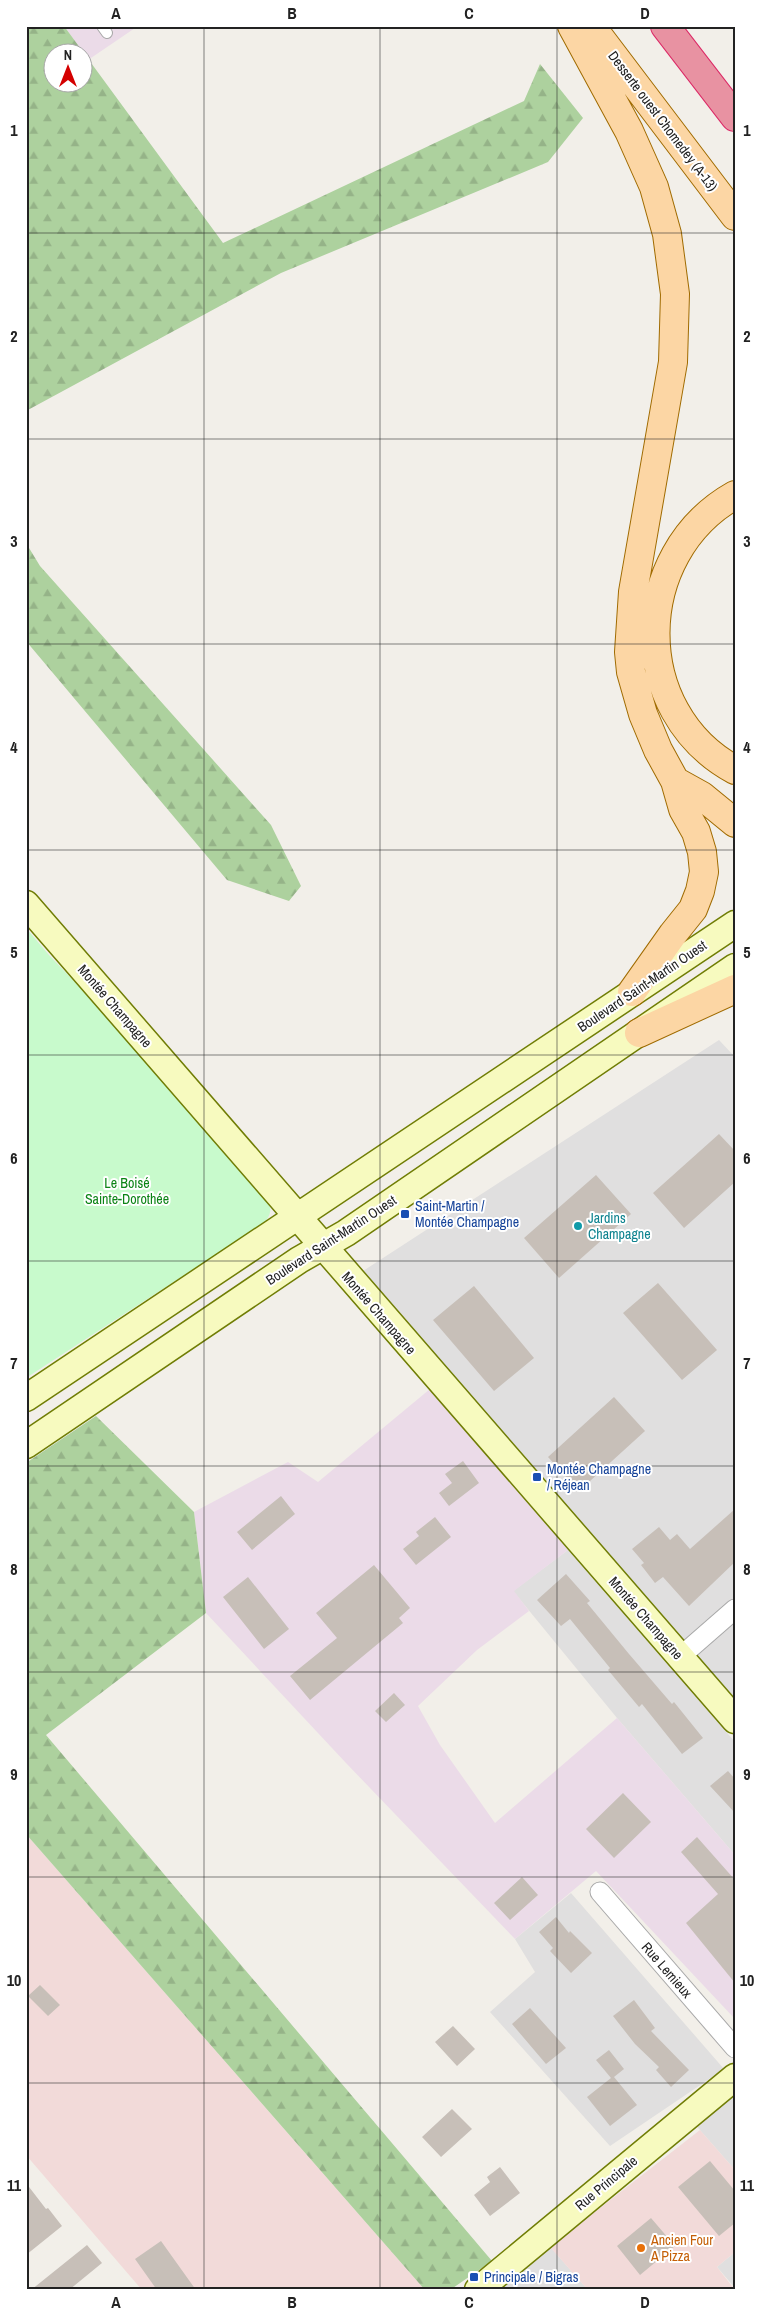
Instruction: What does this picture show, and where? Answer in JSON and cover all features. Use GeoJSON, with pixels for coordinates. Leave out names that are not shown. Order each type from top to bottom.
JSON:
{"type":"FeatureCollection","features":[{"type":"Feature","properties":{"kind":"highway"},"geometry":{"type":"LineString","coordinates":[[665,26],[735,117]]}},
{"type":"Feature","properties":{"kind":"main road"},"geometry":{"type":"LineString","coordinates":[[572,26],[629,130],[646,168],[664,219],[672,265],[676,310],[673,362],[634,584],[629,646],[631,672],[643,714],[658,750],[675,781],[683,809],[696,832],[702,852],[703,882],[693,909],[632,992]]}},
{"type":"Feature","properties":{"kind":"main road","name":"Desserte ouest Chomedey (A-13)"},"geometry":{"type":"LineString","coordinates":[[591,26],[735,216]]}},
{"type":"Feature","properties":{"kind":"main road"},"geometry":{"type":"LineString","coordinates":[[735,495],[710,512],[698,523],[678,550],[659,596],[655,645],[661,679],[673,708],[699,744],[735,770]]}},
{"type":"Feature","properties":{"kind":"main road"},"geometry":{"type":"LineString","coordinates":[[675,781],[702,796],[735,823]]}},
{"type":"Feature","properties":{"kind":"main road","name":"Montée Champagne"},"geometry":{"type":"LineString","coordinates":[[26,904],[322,1247],[735,1720]]}},
{"type":"Feature","properties":{"kind":"main road","name":"Boulevard Saint-Martin Ouest"},"geometry":{"type":"LineString","coordinates":[[26,1398],[735,924]]}},
{"type":"Feature","properties":{"kind":"main road","name":"Boulevard Saint-Martin Ouest"},"geometry":{"type":"LineString","coordinates":[[26,1445],[322,1247],[346,1233],[735,967]]}},
{"type":"Feature","properties":{"kind":"main road"},"geometry":{"type":"LineString","coordinates":[[639,1033],[735,989]]}},
{"type":"Feature","properties":{"kind":"main road","name":"Rue Principale"},"geometry":{"type":"LineString","coordinates":[[478,2290],[735,2077]]}},
{"type":"Feature","properties":{"kind":"street"},"geometry":{"type":"LineString","coordinates":[[680,1657],[735,1609]]}},
{"type":"Feature","properties":{"kind":"street","name":"Rue Lemieux"},"geometry":{"type":"LineString","coordinates":[[600,1892],[735,2048]]}},
{"type":"Feature","properties":{"kind":"shaded area"},"geometry":{"type":"Polygon","coordinates":[[[64,26],[138,26],[92,57],[92,42],[75,42],[64,26]]]}},
{"type":"Feature","properties":{"kind":"shaded area"},"geometry":{"type":"Polygon","coordinates":[[[719,1040],[735,1057],[735,1702],[363,1271],[719,1040]]]}},
{"type":"Feature","properties":{"kind":"shaded area"},"geometry":{"type":"Polygon","coordinates":[[[430,1389],[568,1550],[514,1591],[529,1611],[477,1650],[418,1706],[440,1745],[495,1823],[617,1718],[735,1855],[735,2019],[596,1871],[515,1939],[346,1763],[206,1613],[194,1512],[288,1462],[318,1482],[430,1389]]]}},
{"type":"Feature","properties":{"kind":"shaded area"},"geometry":{"type":"Polygon","coordinates":[[[568,1550],[735,1742],[735,1855],[617,1718],[513,1591],[568,1550]]]}},
{"type":"Feature","properties":{"kind":"shaded area"},"geometry":{"type":"Polygon","coordinates":[[[26,1834],[425,2290],[142,2290],[26,2155],[26,1834]]]}},
{"type":"Feature","properties":{"kind":"shaded area"},"geometry":{"type":"Polygon","coordinates":[[[571,1893],[724,2069],[610,2146],[490,2012],[535,1972],[515,1939],[571,1893]]]}},
{"type":"Feature","properties":{"kind":"shaded area"},"geometry":{"type":"Polygon","coordinates":[[[735,2087],[735,2170],[692,2121],[735,2087]]]}},
{"type":"Feature","properties":{"kind":"shaded area"},"geometry":{"type":"Polygon","coordinates":[[[700,2130],[735,2170],[735,2252],[717,2267],[735,2290],[588,2290],[550,2247],[700,2130]]]}},
{"type":"Feature","properties":{"kind":"shaded area"},"geometry":{"type":"Polygon","coordinates":[[[545,2241],[588,2290],[484,2290],[545,2241]]]}},
{"type":"Feature","properties":{"kind":"shaded area"},"geometry":{"type":"Polygon","coordinates":[[[735,2252],[735,2288],[717,2267],[735,2252]]]}},
{"type":"Feature","properties":{"kind":"green space"},"geometry":{"type":"Polygon","coordinates":[[[26,26],[64,26],[76,42],[42,42],[42,92],[92,92],[92,64],[223,243],[524,101],[540,64],[583,118],[548,162],[281,273],[26,411],[26,26]]]}},
{"type":"Feature","properties":{"kind":"green space"},"geometry":{"type":"Polygon","coordinates":[[[26,543],[40,566],[271,825],[301,886],[289,901],[227,880],[26,641],[26,543]]]}},
{"type":"Feature","properties":{"kind":"green space","name":"Le Boisé Sainte-Dorothée"},"geometry":{"type":"Polygon","coordinates":[[[26,928],[49,955],[136,1046],[269,1201],[270,1214],[261,1225],[26,1378],[26,928]]]}},
{"type":"Feature","properties":{"kind":"green space"},"geometry":{"type":"Polygon","coordinates":[[[96,1416],[194,1512],[206,1613],[46,1735],[492,2261],[450,2290],[425,2290],[26,1834],[26,1463],[96,1416]]]}},
{"type":"Feature","properties":{"kind":"building"},"geometry":{"type":"Polygon","coordinates":[[[719,1134],[735,1151],[735,1182],[684,1228],[653,1193],[719,1134]]]}},
{"type":"Feature","properties":{"kind":"building","name":"Jardins Champagne"},"geometry":{"type":"Polygon","coordinates":[[[596,1175],[631,1214],[559,1278],[524,1238],[596,1175]]]}},
{"type":"Feature","properties":{"kind":"building"},"geometry":{"type":"Polygon","coordinates":[[[658,1283],[717,1350],[682,1380],[623,1313],[658,1283]]]}},
{"type":"Feature","properties":{"kind":"building"},"geometry":{"type":"Polygon","coordinates":[[[474,1286],[534,1358],[494,1391],[433,1320],[474,1286]]]}},
{"type":"Feature","properties":{"kind":"building"},"geometry":{"type":"Polygon","coordinates":[[[614,1397],[645,1431],[579,1491],[548,1457],[614,1397]]]}},
{"type":"Feature","properties":{"kind":"building"},"geometry":{"type":"Polygon","coordinates":[[[463,1461],[479,1483],[449,1506],[439,1493],[452,1483],[445,1474],[463,1461]]]}},
{"type":"Feature","properties":{"kind":"building"},"geometry":{"type":"Polygon","coordinates":[[[281,1496],[295,1514],[252,1550],[237,1532],[281,1496]]]}},
{"type":"Feature","properties":{"kind":"building"},"geometry":{"type":"Polygon","coordinates":[[[735,1509],[735,1562],[689,1606],[663,1577],[655,1583],[641,1565],[644,1563],[632,1549],[659,1527],[670,1540],[677,1534],[690,1549],[735,1509]]]}},
{"type":"Feature","properties":{"kind":"building"},"geometry":{"type":"Polygon","coordinates":[[[435,1517],[451,1537],[416,1565],[403,1549],[419,1536],[416,1532],[435,1517]]]}},
{"type":"Feature","properties":{"kind":"building"},"geometry":{"type":"Polygon","coordinates":[[[374,1565],[410,1608],[399,1618],[403,1623],[310,1700],[290,1676],[337,1638],[316,1613],[374,1565]]]}},
{"type":"Feature","properties":{"kind":"building"},"geometry":{"type":"Polygon","coordinates":[[[566,1574],[590,1601],[587,1603],[629,1654],[672,1704],[674,1702],[703,1738],[682,1754],[642,1704],[639,1707],[608,1670],[610,1668],[570,1619],[561,1626],[537,1600],[566,1574]]]}},
{"type":"Feature","properties":{"kind":"building"},"geometry":{"type":"Polygon","coordinates":[[[248,1577],[289,1629],[264,1649],[223,1597],[248,1577]]]}},
{"type":"Feature","properties":{"kind":"building"},"geometry":{"type":"Polygon","coordinates":[[[394,1693],[405,1705],[386,1722],[375,1711],[394,1693]]]}},
{"type":"Feature","properties":{"kind":"building"},"geometry":{"type":"Polygon","coordinates":[[[728,1771],[735,1779],[735,1813],[710,1786],[728,1771]]]}},
{"type":"Feature","properties":{"kind":"building"},"geometry":{"type":"Polygon","coordinates":[[[623,1793],[651,1822],[614,1858],[586,1829],[623,1793]]]}},
{"type":"Feature","properties":{"kind":"building"},"geometry":{"type":"Polygon","coordinates":[[[697,1837],[735,1880],[735,1983],[686,1923],[718,1894],[681,1852],[697,1837]]]}},
{"type":"Feature","properties":{"kind":"building"},"geometry":{"type":"Polygon","coordinates":[[[522,1877],[538,1895],[510,1920],[494,1903],[522,1877]]]}},
{"type":"Feature","properties":{"kind":"building"},"geometry":{"type":"Polygon","coordinates":[[[556,1917],[569,1933],[570,1931],[592,1953],[571,1973],[550,1951],[553,1948],[539,1932],[556,1917]]]}},
{"type":"Feature","properties":{"kind":"building"},"geometry":{"type":"Polygon","coordinates":[[[40,1985],[60,2005],[48,2016],[28,1996],[40,1985]]]}},
{"type":"Feature","properties":{"kind":"building"},"geometry":{"type":"Polygon","coordinates":[[[634,2000],[655,2028],[651,2031],[689,2070],[671,2087],[656,2070],[659,2067],[635,2044],[613,2016],[634,2000]]]}},
{"type":"Feature","properties":{"kind":"building"},"geometry":{"type":"Polygon","coordinates":[[[530,2008],[566,2048],[546,2064],[512,2024],[530,2008]]]}},
{"type":"Feature","properties":{"kind":"building"},"geometry":{"type":"Polygon","coordinates":[[[453,2026],[475,2049],[457,2066],[435,2042],[453,2026]]]}},
{"type":"Feature","properties":{"kind":"building"},"geometry":{"type":"Polygon","coordinates":[[[609,2050],[624,2069],[614,2077],[637,2105],[610,2126],[587,2097],[611,2078],[596,2060],[609,2050]]]}},
{"type":"Feature","properties":{"kind":"building"},"geometry":{"type":"Polygon","coordinates":[[[452,2109],[472,2129],[441,2157],[422,2137],[452,2109]]]}},
{"type":"Feature","properties":{"kind":"building"},"geometry":{"type":"Polygon","coordinates":[[[710,2161],[735,2191],[735,2223],[719,2236],[678,2187],[710,2161]]]}},
{"type":"Feature","properties":{"kind":"building"},"geometry":{"type":"Polygon","coordinates":[[[500,2167],[520,2193],[490,2216],[474,2195],[490,2182],[487,2177],[500,2167]]]}},
{"type":"Feature","properties":{"kind":"building"},"geometry":{"type":"Polygon","coordinates":[[[26,2183],[62,2226],[26,2255],[26,2183]]]}},
{"type":"Feature","properties":{"kind":"building"},"geometry":{"type":"Polygon","coordinates":[[[651,2218],[675,2246],[640,2275],[617,2246],[651,2218]]]}},
{"type":"Feature","properties":{"kind":"building"},"geometry":{"type":"Polygon","coordinates":[[[161,2241],[196,2290],[157,2290],[135,2259],[161,2241]]]}},
{"type":"Feature","properties":{"kind":"building"},"geometry":{"type":"Polygon","coordinates":[[[87,2245],[102,2263],[69,2290],[31,2290],[87,2245]]]}},
{"type":"Feature","properties":{"kind":"place","name":"Saint-Martin / Montée Champagne"},"geometry":{"type":"Point","coordinates":[405,1214]}},
{"type":"Feature","properties":{"kind":"place","name":"Jardins Champagne"},"geometry":{"type":"Point","coordinates":[578,1226]}},
{"type":"Feature","properties":{"kind":"place","name":"Montée Champagne / Réjean"},"geometry":{"type":"Point","coordinates":[537,1477]}},
{"type":"Feature","properties":{"kind":"place","name":"Ancien Four A Pizza"},"geometry":{"type":"Point","coordinates":[641,2248]}},
{"type":"Feature","properties":{"kind":"place","name":"Principale / Bigras"},"geometry":{"type":"Point","coordinates":[474,2277]}}]}
